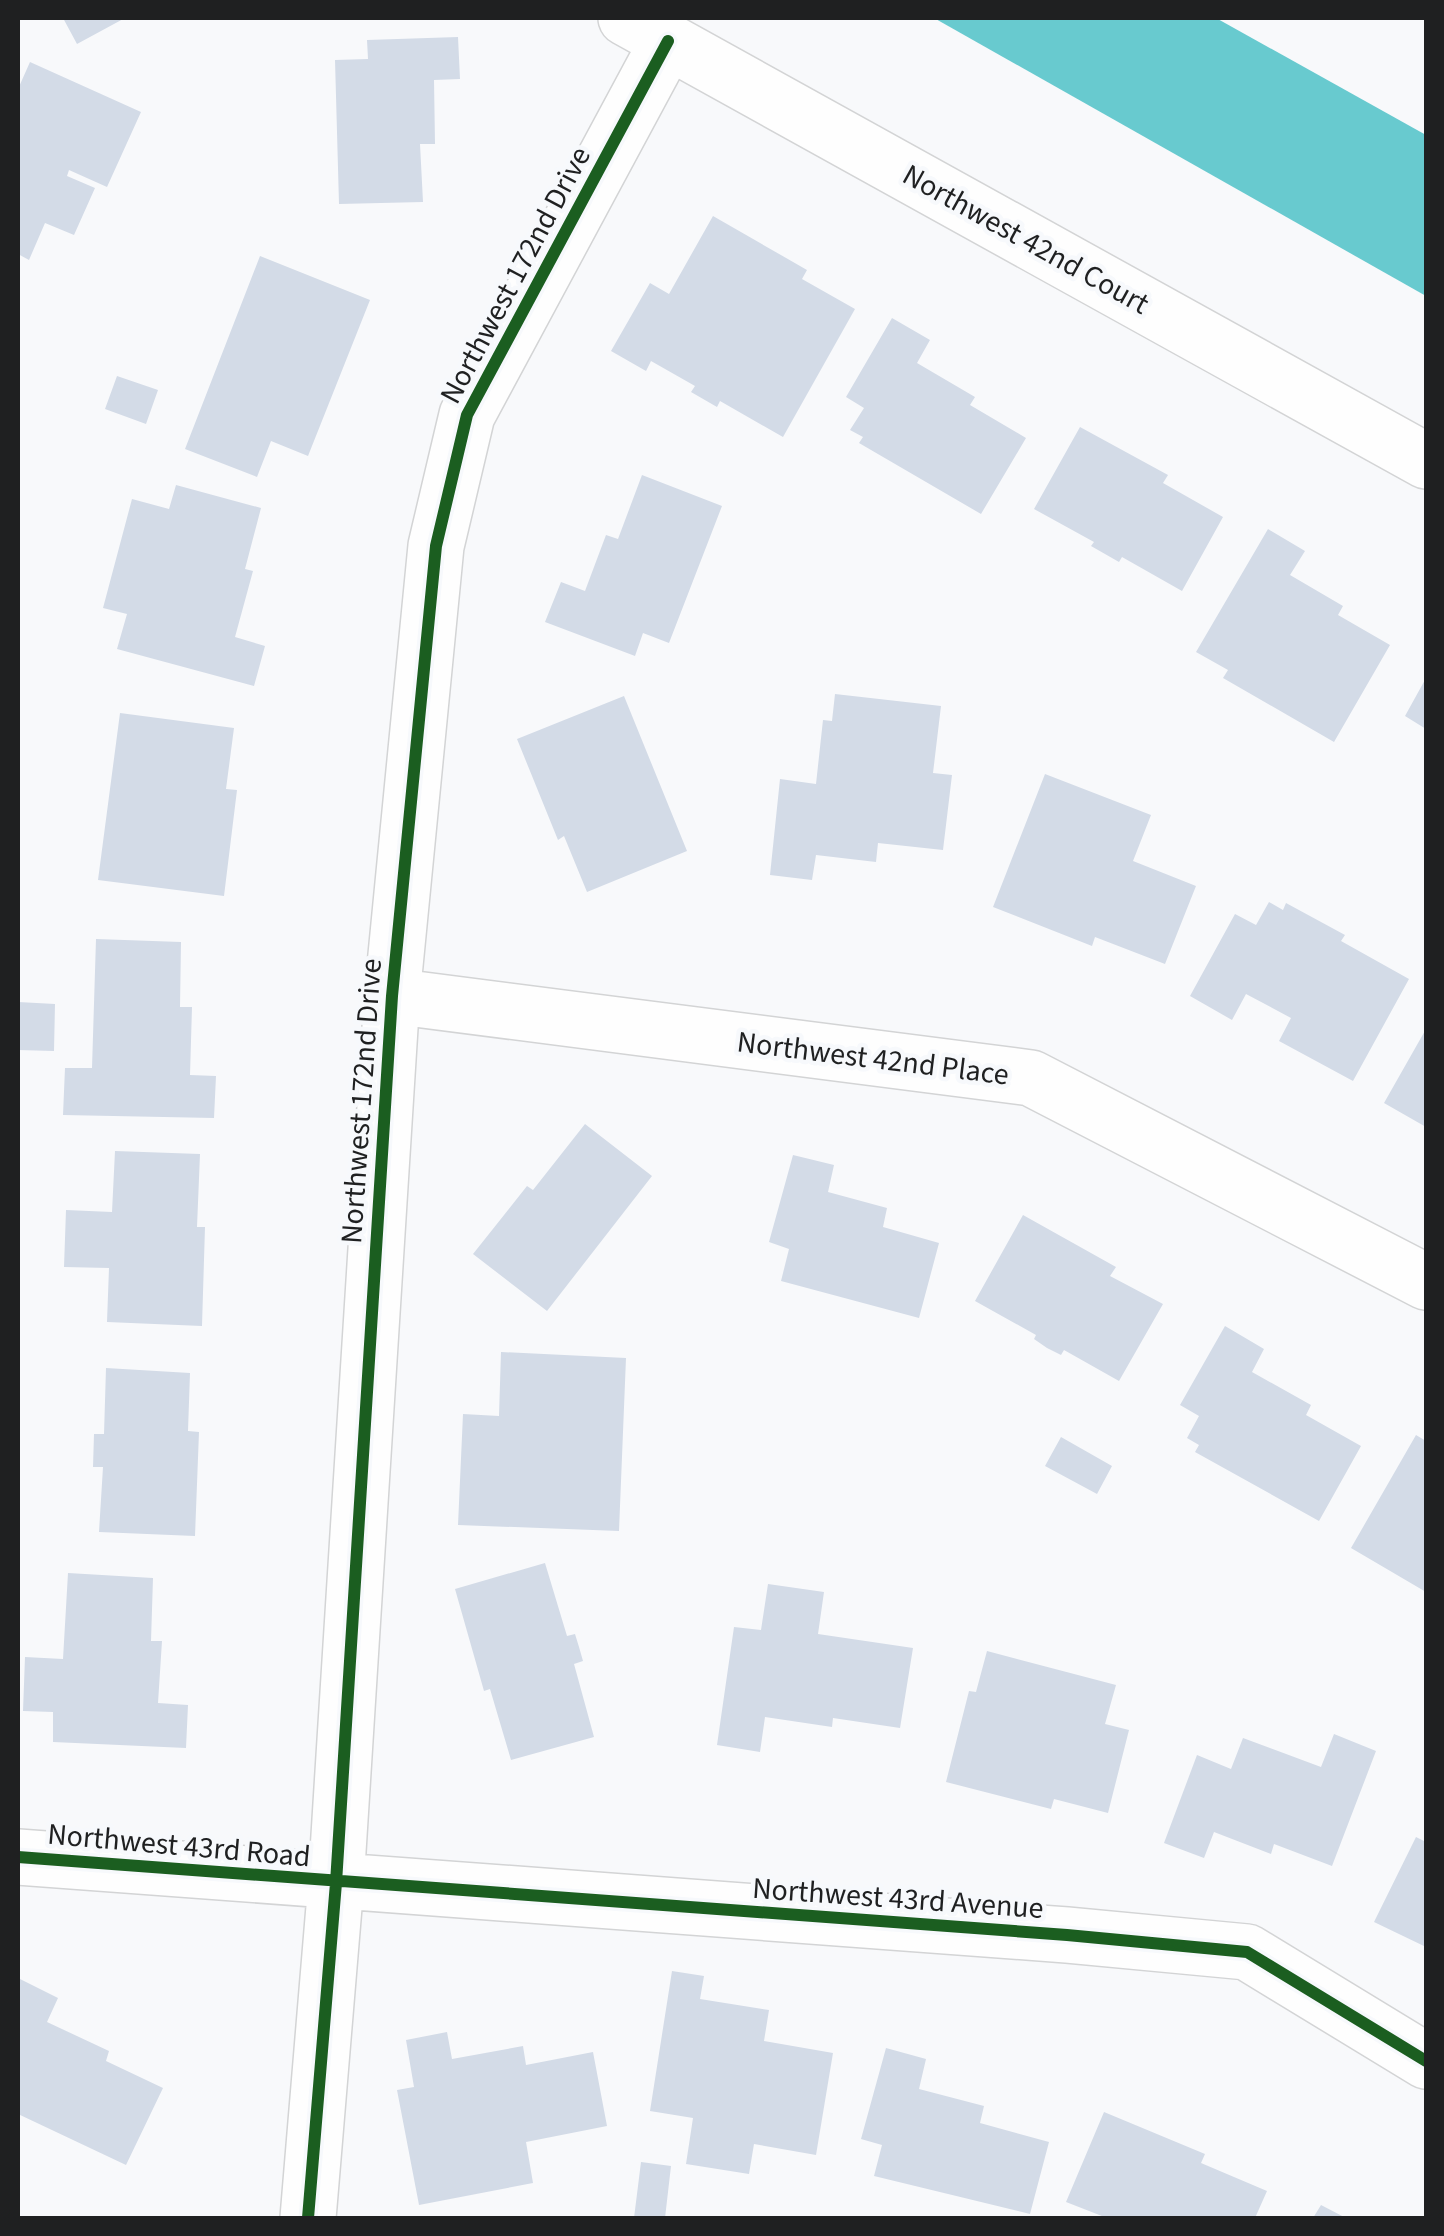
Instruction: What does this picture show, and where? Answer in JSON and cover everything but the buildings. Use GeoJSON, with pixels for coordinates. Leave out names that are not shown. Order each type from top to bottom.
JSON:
{"type":"FeatureCollection","features":[{"type":"Feature","properties":{"kind":"street","name":"Northwest 42nd Court"},"geometry":{"type":"LineString","coordinates":[[647,29],[1426,461]]}},
{"type":"Feature","properties":{"kind":"street","name":"Northwest 172nd Drive"},"geometry":{"type":"LineString","coordinates":[[308,2218],[336,1883],[392,996],[436,546],[467,415],[647,29]]}},
{"type":"Feature","properties":{"kind":"street","name":"Northwest 42nd Place"},"geometry":{"type":"LineString","coordinates":[[392,996],[1031,1078],[1426,1282]]}},
{"type":"Feature","properties":{"kind":"street","name":"Northwest 43rd Road"},"geometry":{"type":"LineString","coordinates":[[18,1857],[336,1883]]}},
{"type":"Feature","properties":{"kind":"street","name":"Northwest 43rd Avenue"},"geometry":{"type":"LineString","coordinates":[[336,1883],[1047,1933],[1246,1952],[1426,2061]]}},
{"type":"Feature","properties":{"kind":"water"},"geometry":{"type":"Polygon","coordinates":[[[934,18],[1216,18],[1426,135],[1426,296],[934,18]]]}},
{"type":"Feature","properties":{"kind":"cycle path"},"geometry":{"type":"LineString","coordinates":[[308,2218],[336,1883],[392,996],[436,546],[467,415],[668,41]]}},
{"type":"Feature","properties":{"kind":"cycle path"},"geometry":{"type":"LineString","coordinates":[[18,1857],[1067,1935],[1247,1952],[1426,2061]]}}]}
